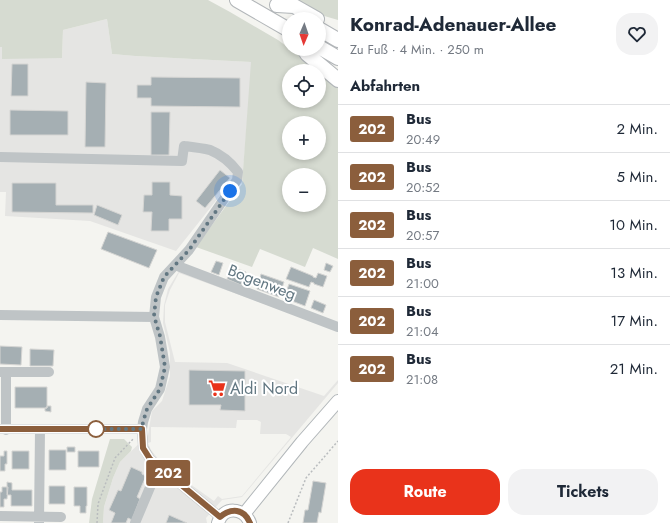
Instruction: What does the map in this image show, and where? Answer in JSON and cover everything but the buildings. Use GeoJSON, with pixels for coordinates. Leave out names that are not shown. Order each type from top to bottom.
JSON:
{"type":"FeatureCollection","features":[{"type":"Feature","properties":{"kind":"highway"},"geometry":{"type":"LineString","coordinates":[[237,0],[282,26]]}},
{"type":"Feature","properties":{"kind":"highway"},"geometry":{"type":"LineString","coordinates":[[273,3],[289,12]]}},
{"type":"Feature","properties":{"kind":"highway"},"geometry":{"type":"LineString","coordinates":[[273,3],[294,6],[304,12]]}},
{"type":"Feature","properties":{"kind":"highway"},"geometry":{"type":"LineString","coordinates":[[326,24],[338,29]]}},
{"type":"Feature","properties":{"kind":"highway"},"geometry":{"type":"LineString","coordinates":[[326,33],[338,40]]}},
{"type":"Feature","properties":{"kind":"highway"},"geometry":{"type":"LineString","coordinates":[[326,51],[338,58]]}},
{"type":"Feature","properties":{"kind":"highway"},"geometry":{"type":"LineString","coordinates":[[308,56],[338,80]]}},
{"type":"Feature","properties":{"kind":"main road"},"geometry":{"type":"LineString","coordinates":[[219,520],[224,514],[230,511],[236,511],[247,518],[302,442],[338,401]]}},
{"type":"Feature","properties":{"kind":"street"},"geometry":{"type":"LineString","coordinates":[[0,157],[182,161],[184,146],[210,150],[231,164],[238,172],[237,180],[189,250],[164,277],[156,297],[154,316],[160,336],[165,367],[160,389],[147,409],[142,429],[143,448],[150,459],[219,520]]}},
{"type":"Feature","properties":{"kind":"street","name":"Bogenweg"},"geometry":{"type":"LineString","coordinates":[[175,265],[338,327]]}},
{"type":"Feature","properties":{"kind":"street"},"geometry":{"type":"LineString","coordinates":[[0,315],[154,316]]}},
{"type":"Feature","properties":{"kind":"street"},"geometry":{"type":"LineString","coordinates":[[49,372],[3,372],[3,430],[142,429]]}},
{"type":"Feature","properties":{"kind":"street"},"geometry":{"type":"LineString","coordinates":[[39,520],[40,430]]}},
{"type":"Feature","properties":{"kind":"street"},"geometry":{"type":"LineString","coordinates":[[135,523],[159,466]]}},
{"type":"Feature","properties":{"kind":"street"},"geometry":{"type":"LineString","coordinates":[[0,516],[39,520],[57,519]]}},
{"type":"Feature","properties":{"kind":"path"},"geometry":{"type":"LineString","coordinates":[[96,523],[98,504],[115,458],[142,429]]}},
{"type":"Feature","properties":{"kind":"path"},"geometry":{"type":"LineString","coordinates":[[288,523],[306,478],[338,441]]}},
{"type":"Feature","properties":{"kind":"path"},"geometry":{"type":"LineString","coordinates":[[333,447],[338,447]]}},
{"type":"Feature","properties":{"kind":"shaded area"},"geometry":{"type":"Polygon","coordinates":[[[0,0],[208,0],[278,40],[282,43],[282,56],[300,56],[310,64],[282,64],[282,108],[326,108],[326,77],[338,87],[338,259],[313,248],[305,267],[260,249],[252,267],[196,247],[242,184],[251,62],[112,54],[107,19],[63,30],[62,58],[2,59],[2,47],[0,47],[0,0]]]}},
{"type":"Feature","properties":{"kind":"shaded area"},"geometry":{"type":"Polygon","coordinates":[[[296,0],[338,0],[338,20],[326,16],[326,12],[316,12],[296,0]]]}},
{"type":"Feature","properties":{"kind":"shaded area"},"geometry":{"type":"Polygon","coordinates":[[[107,19],[112,54],[252,62],[242,184],[234,178],[176,251],[90,221],[5,216],[6,192],[0,192],[0,47],[2,47],[2,58],[62,58],[63,30],[107,19]]]}},
{"type":"Feature","properties":{"kind":"shaded area"},"geometry":{"type":"Polygon","coordinates":[[[179,271],[338,331],[179,273],[170,290],[165,305],[165,322],[175,362],[227,363],[324,396],[338,380],[338,383],[242,497],[222,500],[206,518],[207,523],[103,523],[104,507],[113,478],[120,462],[148,435],[152,411],[162,401],[170,376],[170,353],[163,323],[164,305],[168,289],[179,271]],[[190,370],[189,405],[221,405],[221,410],[245,411],[244,371],[190,370]],[[237,420],[236,428],[151,427],[151,442],[148,443],[151,450],[159,460],[214,501],[218,496],[222,499],[242,496],[291,437],[286,434],[260,434],[261,422],[257,420],[237,420]]]}},
{"type":"Feature","properties":{"kind":"shaded area"},"geometry":{"type":"Polygon","coordinates":[[[110,439],[124,439],[132,447],[131,451],[120,462],[113,478],[104,507],[103,523],[89,523],[92,499],[110,439]]]}},
{"type":"Feature","properties":{"kind":"bus line","name":"202"},"geometry":{"type":"LineString","coordinates":[[0,429],[142,429],[143,448],[150,459],[220,517],[230,511],[236,511],[247,516],[250,523]]}},
{"type":"Feature","properties":{"kind":"place","name":"Aldi Nord"},"geometry":{"type":"Point","coordinates":[217,388]}},
{"type":"Feature","properties":{"kind":"route"},"geometry":{"type":"LineString","coordinates":[[96,429],[93,429],[142,429],[147,409],[160,389],[165,367],[160,336],[154,316],[156,297],[164,277],[189,250],[230,191]]}}]}
